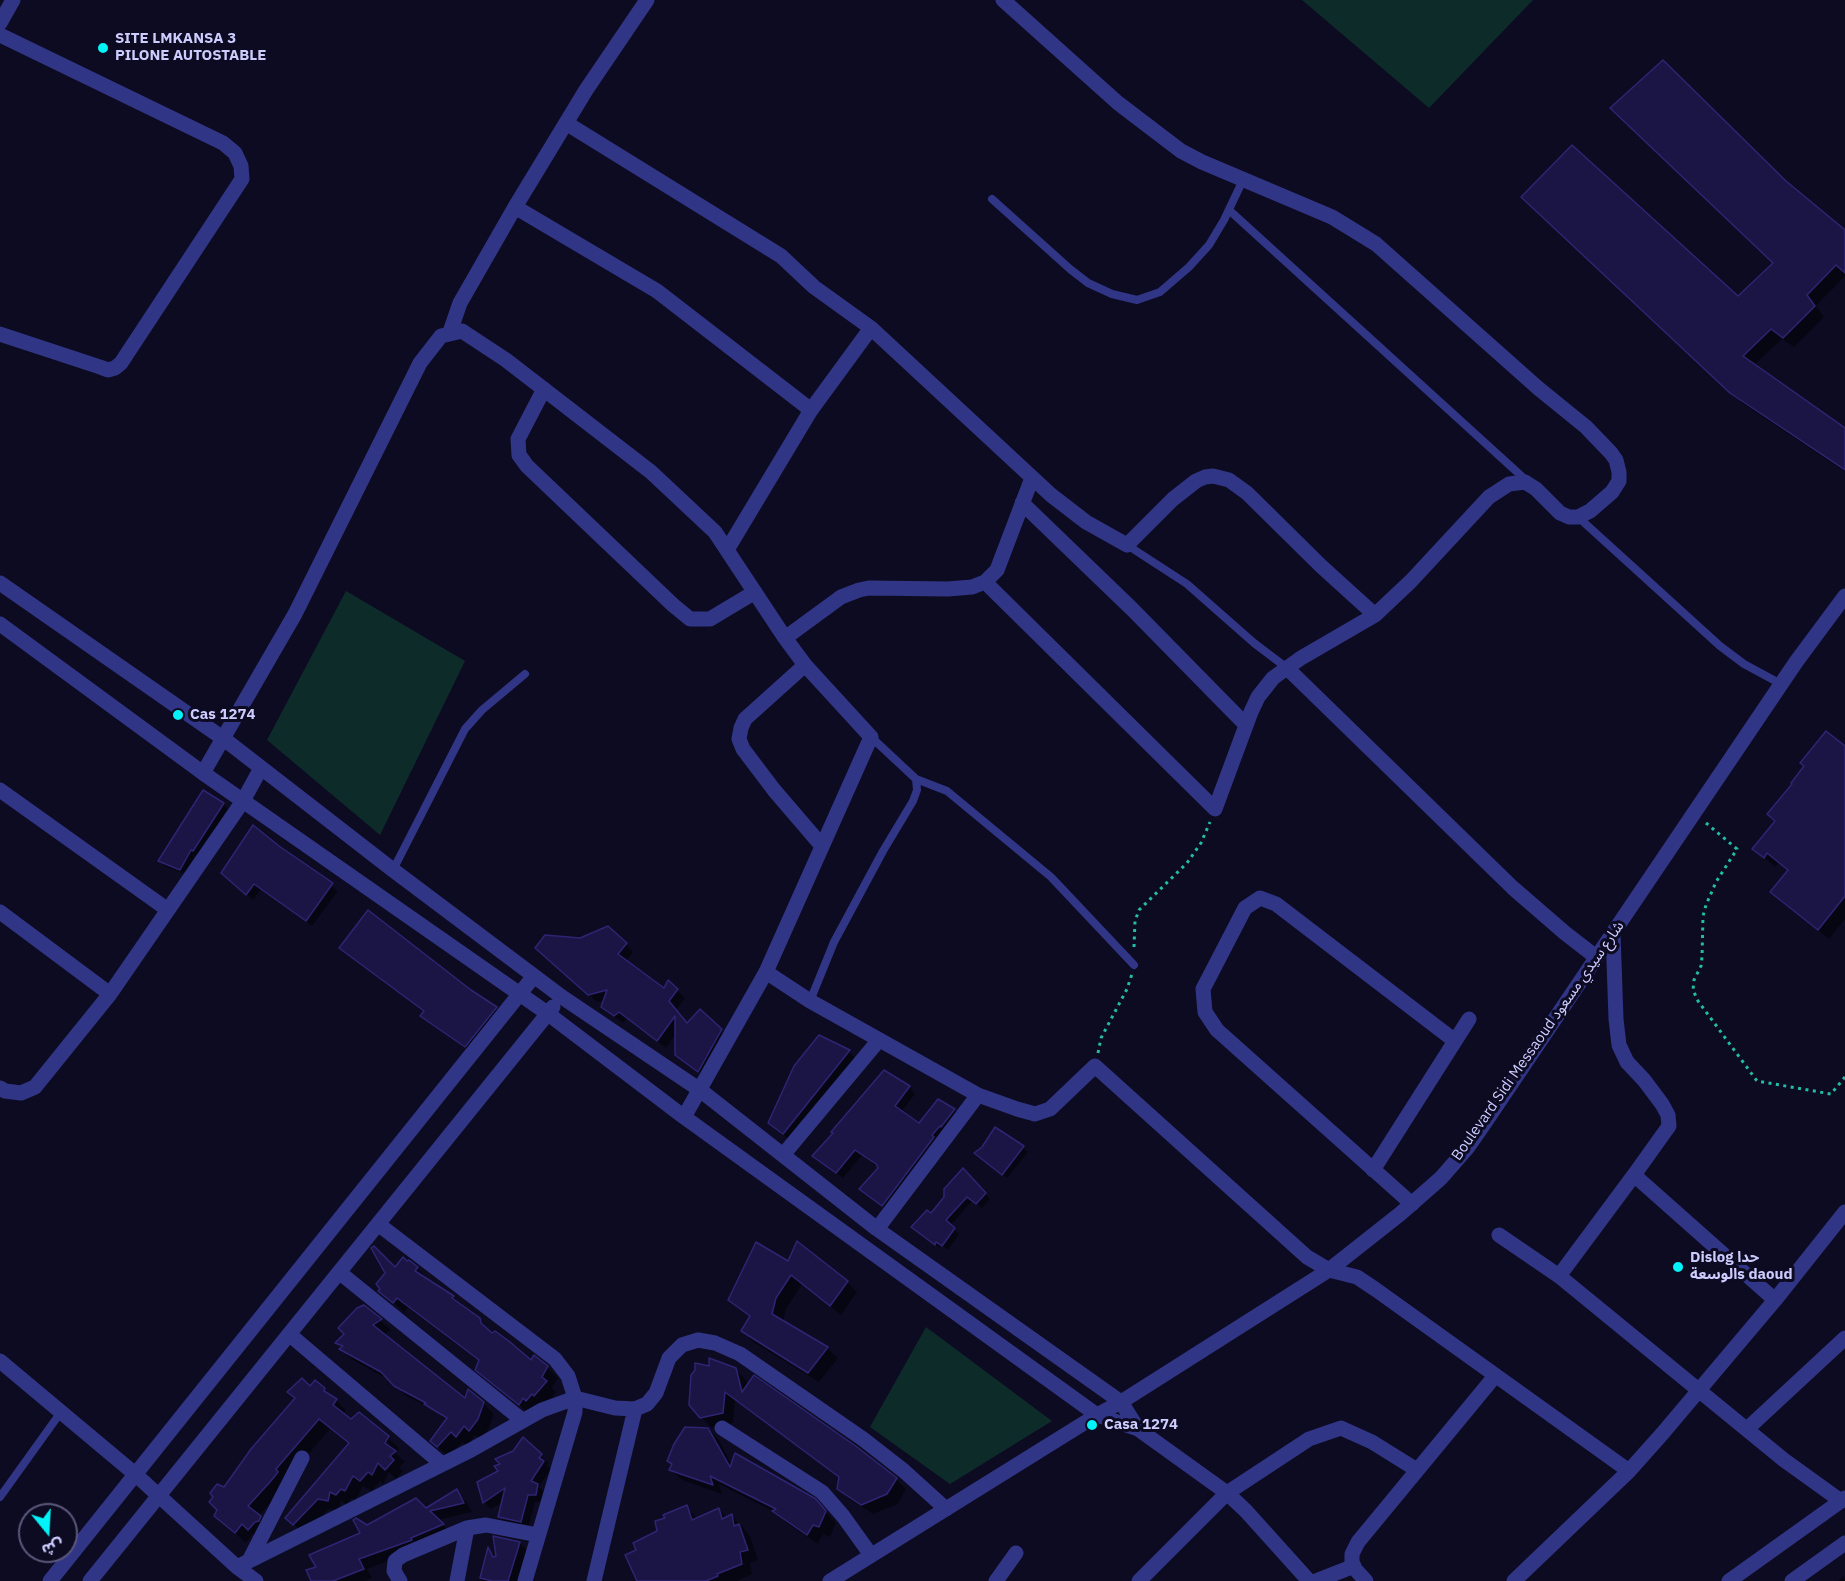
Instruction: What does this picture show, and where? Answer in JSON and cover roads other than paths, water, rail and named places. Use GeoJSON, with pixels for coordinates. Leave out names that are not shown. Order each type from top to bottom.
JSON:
{"type":"FeatureCollection","features":[{"type":"Feature","properties":{"kind":"street"},"geometry":{"type":"LineString","coordinates":[[0,23],[13,0]]}},
{"type":"Feature","properties":{"kind":"street"},"geometry":{"type":"LineString","coordinates":[[450,332],[459,303],[515,207],[586,90],[647,0]]}},
{"type":"Feature","properties":{"kind":"street"},"geometry":{"type":"LineString","coordinates":[[985,582],[1215,810],[1245,724],[1258,697],[1273,678],[1375,615],[1489,497],[1509,484],[1521,482],[1530,484],[1560,513],[1569,517],[1578,517],[1590,512],[1612,492],[1618,481],[1619,472],[1616,460],[1603,443],[1376,244],[1332,217],[1202,162],[1162,138],[1118,103],[1003,0]]}},
{"type":"Feature","properties":{"kind":"street"},"geometry":{"type":"LineString","coordinates":[[0,35],[223,143],[235,153],[241,166],[242,179],[121,363],[114,368],[100,367],[0,334]]}},
{"type":"Feature","properties":{"kind":"street"},"geometry":{"type":"LineString","coordinates":[[566,123],[781,256],[814,286],[871,328],[1032,478],[1086,522],[1127,545],[1186,488],[1204,477],[1229,480],[1247,494],[1375,615]]}},
{"type":"Feature","properties":{"kind":"street"},"geometry":{"type":"LineString","coordinates":[[515,207],[657,291],[811,410]]}},
{"type":"Feature","properties":{"kind":"street"},"geometry":{"type":"LineString","coordinates":[[727,550],[811,410],[871,328]]}},
{"type":"Feature","properties":{"kind":"street"},"geometry":{"type":"LineString","coordinates":[[203,773],[295,614],[420,363],[441,336],[450,332],[462,331],[506,360],[651,472],[715,532],[785,638],[806,665],[871,736],[766,972],[684,1117]]}},
{"type":"Feature","properties":{"kind":"street"},"geometry":{"type":"LineString","coordinates":[[544,389],[518,439],[519,455],[535,474],[673,606],[690,619],[710,619],[755,592]]}},
{"type":"Feature","properties":{"kind":"street"},"geometry":{"type":"LineString","coordinates":[[785,638],[841,597],[859,590],[869,588],[948,589],[972,587],[985,582],[996,570],[1032,478]]}},
{"type":"Feature","properties":{"kind":"street"},"geometry":{"type":"LineString","coordinates":[[1022,503],[1132,609],[1245,724]]}},
{"type":"Feature","properties":{"kind":"street"},"geometry":{"type":"LineString","coordinates":[[0,583],[224,739],[562,997],[700,1090],[877,1229],[1121,1402],[1138,1429]]}},
{"type":"Feature","properties":{"kind":"street","name":"Boulevard Sidi Messaoud شارع سيدي مسعود"},"geometry":{"type":"LineString","coordinates":[[830,1581],[1121,1402],[1329,1270],[1441,1178],[1468,1147],[1781,684],[1845,596]]}},
{"type":"Feature","properties":{"kind":"street"},"geometry":{"type":"LineString","coordinates":[[0,624],[203,773],[547,1013],[684,1117],[1097,1415],[1138,1429],[1227,1493],[1309,1581]]}},
{"type":"Feature","properties":{"kind":"street"},"geometry":{"type":"LineString","coordinates":[[806,665],[745,719],[740,739],[743,749],[774,790],[822,846]]}},
{"type":"Feature","properties":{"kind":"street"},"geometry":{"type":"LineString","coordinates":[[1287,668],[1514,888],[1564,933],[1596,957]]}},
{"type":"Feature","properties":{"kind":"street"},"geometry":{"type":"LineString","coordinates":[[0,1088],[21,1093],[34,1087],[110,994],[243,801],[261,768]]}},
{"type":"Feature","properties":{"kind":"street"},"geometry":{"type":"LineString","coordinates":[[0,790],[168,910]]}},
{"type":"Feature","properties":{"kind":"street"},"geometry":{"type":"LineString","coordinates":[[1412,1204],[1216,1030],[1205,1012],[1203,990],[1245,908],[1260,898],[1276,904],[1455,1041]]}},
{"type":"Feature","properties":{"kind":"street"},"geometry":{"type":"LineString","coordinates":[[0,912],[110,994]]}},
{"type":"Feature","properties":{"kind":"street"},"geometry":{"type":"LineString","coordinates":[[1559,1276],[1669,1126],[1668,1115],[1662,1104],[1627,1062],[1619,1045],[1613,933]]}},
{"type":"Feature","properties":{"kind":"street"},"geometry":{"type":"LineString","coordinates":[[766,972],[810,1001],[978,1095],[1017,1109],[1035,1114],[1050,1109],[1095,1066],[1307,1257],[1329,1270],[1357,1277],[1375,1288],[1629,1471]]}},
{"type":"Feature","properties":{"kind":"street"},"geometry":{"type":"LineString","coordinates":[[50,1581],[534,976]]}},
{"type":"Feature","properties":{"kind":"street"},"geometry":{"type":"LineString","coordinates":[[90,1581],[562,997]]}},
{"type":"Feature","properties":{"kind":"street"},"geometry":{"type":"LineString","coordinates":[[1373,1170],[1469,1019]]}},
{"type":"Feature","properties":{"kind":"street"},"geometry":{"type":"LineString","coordinates":[[783,1155],[879,1040]]}},
{"type":"Feature","properties":{"kind":"street"},"geometry":{"type":"LineString","coordinates":[[877,1229],[978,1095]]}},
{"type":"Feature","properties":{"kind":"street"},"geometry":{"type":"LineString","coordinates":[[1634,1175],[1775,1300]]}},
{"type":"Feature","properties":{"kind":"street"},"geometry":{"type":"LineString","coordinates":[[1514,1581],[1629,1471],[1700,1391],[1845,1212]]}},
{"type":"Feature","properties":{"kind":"street"},"geometry":{"type":"LineString","coordinates":[[378,1224],[555,1359],[568,1376],[575,1398],[575,1412],[525,1581]]}},
{"type":"Feature","properties":{"kind":"street"},"geometry":{"type":"LineString","coordinates":[[1499,1235],[1559,1276],[1784,1460],[1843,1499],[1728,1581]]}},
{"type":"Feature","properties":{"kind":"street"},"geometry":{"type":"LineString","coordinates":[[339,1272],[522,1420]]}},
{"type":"Feature","properties":{"kind":"street"},"geometry":{"type":"LineString","coordinates":[[289,1334],[442,1464]]}},
{"type":"Feature","properties":{"kind":"street"},"geometry":{"type":"LineString","coordinates":[[1747,1429],[1845,1338]]}},
{"type":"Feature","properties":{"kind":"street"},"geometry":{"type":"LineString","coordinates":[[243,1563],[442,1464],[542,1410],[575,1398],[615,1408],[635,1409],[647,1404],[656,1393],[669,1358],[682,1345],[698,1340],[715,1343],[740,1354],[863,1439],[908,1474],[946,1509]]}},
{"type":"Feature","properties":{"kind":"street"},"geometry":{"type":"LineString","coordinates":[[0,1361],[243,1563],[256,1581]]}},
{"type":"Feature","properties":{"kind":"street"},"geometry":{"type":"LineString","coordinates":[[1366,1581],[1354,1566],[1352,1554],[1358,1542],[1495,1376]]}},
{"type":"Feature","properties":{"kind":"street"},"geometry":{"type":"LineString","coordinates":[[594,1581],[635,1409]]}},
{"type":"Feature","properties":{"kind":"street"},"geometry":{"type":"LineString","coordinates":[[722,1428],[822,1492],[843,1516],[871,1555]]}},
{"type":"Feature","properties":{"kind":"street"},"geometry":{"type":"LineString","coordinates":[[1139,1581],[1227,1493],[1309,1440],[1341,1428],[1372,1442],[1417,1470]]}},
{"type":"Feature","properties":{"kind":"street"},"geometry":{"type":"LineString","coordinates":[[243,1563],[302,1458]]}},
{"type":"Feature","properties":{"kind":"street"},"geometry":{"type":"LineString","coordinates":[[400,1581],[394,1571],[395,1561],[467,1528],[486,1525],[538,1535]]}},
{"type":"Feature","properties":{"kind":"street"},"geometry":{"type":"LineString","coordinates":[[457,1581],[467,1528]]}},
{"type":"Feature","properties":{"kind":"street"},"geometry":{"type":"LineString","coordinates":[[1799,1579],[1845,1543]]}},
{"type":"Feature","properties":{"kind":"street"},"geometry":{"type":"LineString","coordinates":[[996,1581],[1016,1553]]}},
{"type":"Feature","properties":{"kind":"street"},"geometry":{"type":"LineString","coordinates":[[1316,1581],[1354,1566]]}},
{"type":"Feature","properties":{"kind":"lane"},"geometry":{"type":"LineString","coordinates":[[992,199],[1088,283],[1112,294],[1137,300],[1160,292],[1189,267],[1209,245],[1243,180]]}},
{"type":"Feature","properties":{"kind":"lane"},"geometry":{"type":"LineString","coordinates":[[1229,210],[1530,484]]}},
{"type":"Feature","properties":{"kind":"lane"},"geometry":{"type":"LineString","coordinates":[[1578,517],[1720,646],[1744,664],[1781,684]]}},
{"type":"Feature","properties":{"kind":"lane"},"geometry":{"type":"LineString","coordinates":[[1127,545],[1187,584],[1254,643],[1287,668]]}},
{"type":"Feature","properties":{"kind":"lane"},"geometry":{"type":"LineString","coordinates":[[393,870],[465,729],[482,710],[525,674]]}},
{"type":"Feature","properties":{"kind":"lane"},"geometry":{"type":"LineString","coordinates":[[871,736],[916,779],[947,791],[1051,876],[1134,965]]}},
{"type":"Feature","properties":{"kind":"lane"},"geometry":{"type":"LineString","coordinates":[[810,1001],[834,942],[913,801],[917,790],[916,779]]}},
{"type":"Feature","properties":{"kind":"lane"},"geometry":{"type":"LineString","coordinates":[[0,1497],[61,1412]]}},
{"type":"Feature","properties":{"kind":"place","name":"SITE LMKANSA 3 PILONE AUTOSTABLE"},"geometry":{"type":"Point","coordinates":[103,48]}},
{"type":"Feature","properties":{"kind":"place","name":"Cas 1274"},"geometry":{"type":"Point","coordinates":[178,715]}},
{"type":"Feature","properties":{"kind":"place","name":"Dislog حدا الوسعةs daoud"},"geometry":{"type":"Point","coordinates":[1678,1267]}},
{"type":"Feature","properties":{"kind":"place","name":"Casa 1274"},"geometry":{"type":"Point","coordinates":[1092,1425]}}]}
